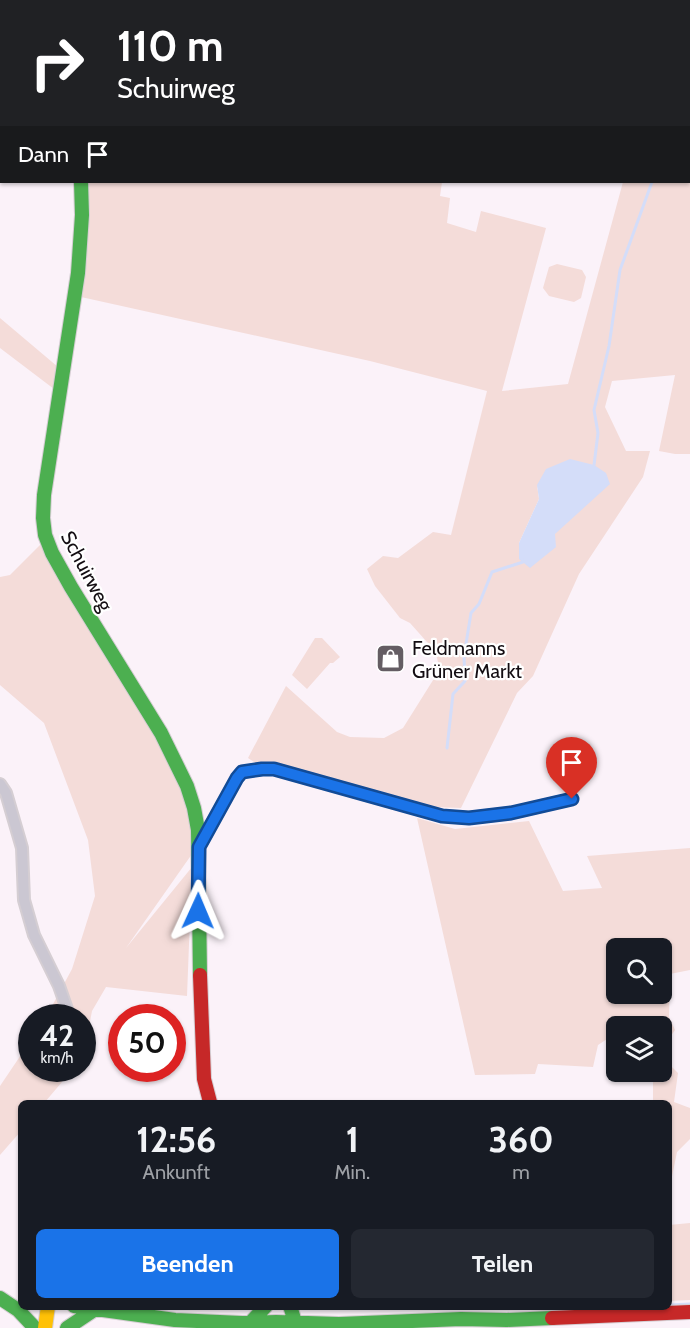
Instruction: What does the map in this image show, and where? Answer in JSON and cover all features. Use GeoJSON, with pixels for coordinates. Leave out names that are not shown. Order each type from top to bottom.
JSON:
{"type":"FeatureCollection","features":[{"type":"Feature","properties":{"kind":"main road","name":"Schuirweg"},"geometry":{"type":"LineString","coordinates":[[81,183],[82,215],[78,273],[44,495],[45,535],[70,587],[171,753],[187,786],[194,808],[199,847],[198,911],[202,1045],[204,1079],[209,1100]]}},
{"type":"Feature","properties":{"kind":"main road"},"geometry":{"type":"LineString","coordinates":[[0,1297],[18,1299]]}},
{"type":"Feature","properties":{"kind":"main road"},"geometry":{"type":"LineString","coordinates":[[0,1297],[18,1310],[35,1328]]}},
{"type":"Feature","properties":{"kind":"main road"},"geometry":{"type":"LineString","coordinates":[[45,1328],[47,1310]]}},
{"type":"Feature","properties":{"kind":"main road"},"geometry":{"type":"LineString","coordinates":[[57,1328],[59,1310]]}},
{"type":"Feature","properties":{"kind":"main road"},"geometry":{"type":"LineString","coordinates":[[67,1328],[94,1310],[175,1320],[248,1325],[337,1326],[461,1319],[507,1320],[690,1312]]}},
{"type":"Feature","properties":{"kind":"main road"},"geometry":{"type":"LineString","coordinates":[[248,1325],[262,1310]]}},
{"type":"Feature","properties":{"kind":"main road"},"geometry":{"type":"LineString","coordinates":[[291,1310],[296,1325]]}},
{"type":"Feature","properties":{"kind":"street","name":"Schuirweg"},"geometry":{"type":"LineString","coordinates":[[199,847],[237,778],[242,772],[262,769],[274,769],[442,816],[469,818],[511,813],[572,799]]}},
{"type":"Feature","properties":{"kind":"street"},"geometry":{"type":"LineString","coordinates":[[0,784],[6,793],[22,848],[24,900],[34,935],[60,986],[65,1004]]}},
{"type":"Feature","properties":{"kind":"shaded area"},"geometry":{"type":"Polygon","coordinates":[[[88,183],[442,183],[440,196],[450,198],[447,223],[476,232],[481,211],[546,228],[502,391],[568,384],[623,183],[690,183],[690,454],[659,451],[675,375],[612,381],[605,407],[626,451],[650,451],[643,477],[579,574],[533,676],[517,693],[461,808],[435,807],[273,762],[257,764],[248,758],[286,686],[337,732],[350,737],[384,738],[403,728],[440,669],[435,651],[410,623],[400,618],[375,586],[367,569],[383,556],[398,558],[433,532],[451,535],[487,391],[370,361],[81,297],[88,183]],[[537,485],[539,499],[519,543],[556,547],[537,485]]]}},
{"type":"Feature","properties":{"kind":"shaded area"},"geometry":{"type":"Polygon","coordinates":[[[557,264],[582,270],[586,277],[581,298],[574,302],[549,296],[543,288],[549,267],[557,264]]]}},
{"type":"Feature","properties":{"kind":"shaded area"},"geometry":{"type":"Polygon","coordinates":[[[0,318],[58,367],[54,389],[0,348],[0,318]]]}},
{"type":"Feature","properties":{"kind":"shaded area"},"geometry":{"type":"Polygon","coordinates":[[[40,545],[110,661],[116,658],[181,789],[190,821],[192,854],[126,948],[192,867],[187,996],[106,987],[96,1004],[53,1004],[72,969],[95,896],[88,840],[44,723],[0,685],[0,577],[10,575],[40,545]]]}},
{"type":"Feature","properties":{"kind":"shaded area"},"geometry":{"type":"Polygon","coordinates":[[[315,638],[322,638],[340,657],[330,663],[307,689],[292,675],[315,638]]]}},
{"type":"Feature","properties":{"kind":"shaded area"},"geometry":{"type":"Polygon","coordinates":[[[417,818],[455,829],[529,821],[563,891],[602,888],[587,856],[690,848],[690,970],[672,974],[672,938],[606,938],[606,1004],[669,1004],[669,1016],[606,1016],[606,1040],[598,1045],[593,1067],[538,1064],[535,1074],[475,1075],[417,818]]]}},
{"type":"Feature","properties":{"kind":"shaded area"},"geometry":{"type":"Polygon","coordinates":[[[18,1059],[18,1082],[62,1082],[47,1100],[18,1100],[18,1134],[0,1155],[0,1086],[18,1059]]]}},
{"type":"Feature","properties":{"kind":"shaded area"},"geometry":{"type":"Polygon","coordinates":[[[672,1067],[678,1073],[674,1102],[690,1108],[690,1139],[677,1152],[672,1176],[672,1100],[653,1100],[653,1082],[672,1082],[672,1067]]]}},
{"type":"Feature","properties":{"kind":"shaded area"},"geometry":{"type":"Polygon","coordinates":[[[690,1223],[690,1300],[672,1301],[672,1225],[690,1223]]]}},
{"type":"Feature","properties":{"kind":"water"},"geometry":{"type":"Polygon","coordinates":[[[570,459],[594,465],[606,473],[610,484],[555,534],[556,547],[530,568],[519,559],[519,543],[539,499],[537,485],[546,469],[570,459]]]}},
{"type":"Feature","properties":{"kind":"waterway"},"geometry":{"type":"LineString","coordinates":[[593,467],[598,433],[594,410],[609,346],[620,270],[652,183]]}},
{"type":"Feature","properties":{"kind":"waterway"},"geometry":{"type":"LineString","coordinates":[[447,748],[453,694],[465,681],[464,656],[471,613],[479,604],[492,572],[523,562],[525,559]]}},
{"type":"Feature","properties":{"kind":"waterway"},"geometry":{"type":"LineString","coordinates":[[672,1305],[690,1304]]}},
{"type":"Feature","properties":{"kind":"traffic: fast"},"geometry":{"type":"LineString","coordinates":[[81,183],[82,215],[78,273],[44,495],[45,535],[71,587],[161,733],[187,786],[198,830],[200,975]]}},
{"type":"Feature","properties":{"kind":"traffic: fast"},"geometry":{"type":"LineString","coordinates":[[0,1298],[18,1310],[35,1328]]}},
{"type":"Feature","properties":{"kind":"traffic: fast"},"geometry":{"type":"LineString","coordinates":[[67,1328],[94,1310]]}},
{"type":"Feature","properties":{"kind":"traffic: fast"},"geometry":{"type":"LineString","coordinates":[[103,1310],[175,1320],[242,1323],[339,1324],[552,1318]]}},
{"type":"Feature","properties":{"kind":"traffic: fast"},"geometry":{"type":"LineString","coordinates":[[251,1322],[262,1310]]}},
{"type":"Feature","properties":{"kind":"traffic: fast"},"geometry":{"type":"LineString","coordinates":[[291,1310],[297,1328]]}},
{"type":"Feature","properties":{"kind":"traffic: slow"},"geometry":{"type":"LineString","coordinates":[[45,1328],[47,1310]]}},
{"type":"Feature","properties":{"kind":"traffic: jam"},"geometry":{"type":"LineString","coordinates":[[200,975],[204,1079],[209,1100]]}},
{"type":"Feature","properties":{"kind":"traffic: jam"},"geometry":{"type":"LineString","coordinates":[[552,1318],[690,1312]]}},
{"type":"Feature","properties":{"kind":"place","name":"Feldmanns Grüner Markt"},"geometry":{"type":"Point","coordinates":[391,659]}},
{"type":"Feature","properties":{"kind":"route"},"geometry":{"type":"LineString","coordinates":[[198,911],[199,847],[242,772],[274,769],[442,816],[469,818],[511,813],[572,799]]}}]}
